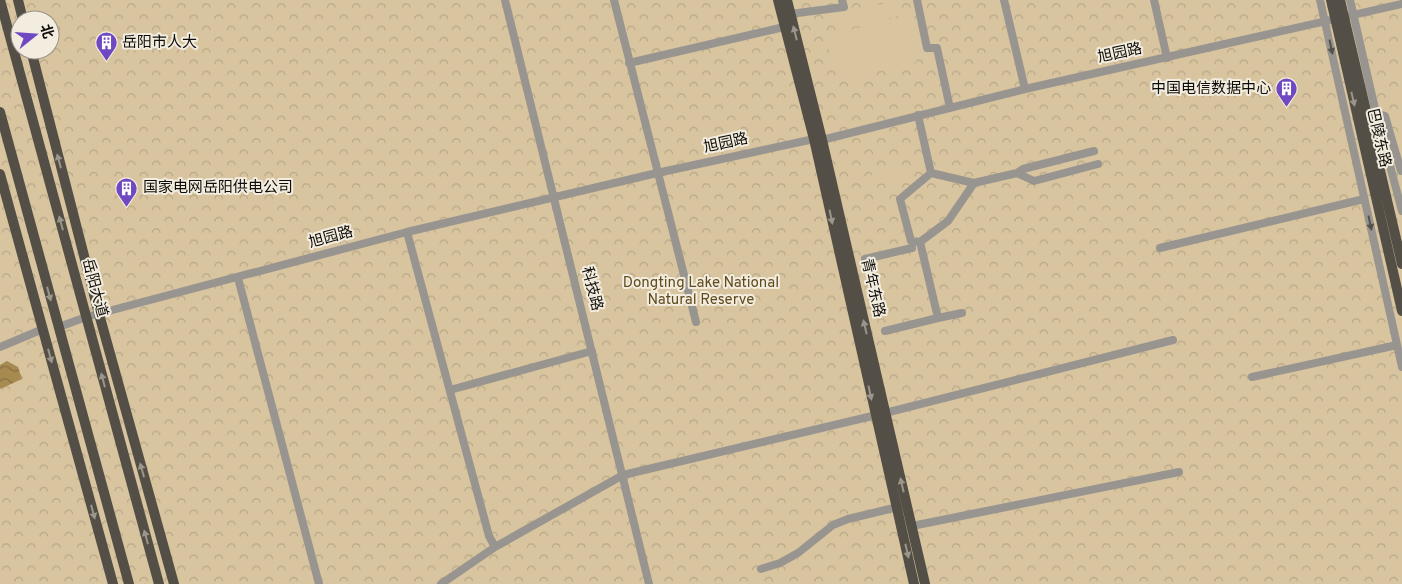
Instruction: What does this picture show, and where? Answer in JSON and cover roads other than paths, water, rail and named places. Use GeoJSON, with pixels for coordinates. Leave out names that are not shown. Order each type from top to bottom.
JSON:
{"type":"FeatureCollection","features":[{"type":"Feature","properties":{"kind":"main road","name":"岳阳大道"},"geometry":{"type":"LineString","coordinates":[[0,0],[159,584]]}},
{"type":"Feature","properties":{"kind":"main road","name":"青年东路"},"geometry":{"type":"LineString","coordinates":[[778,0],[784,27],[818,140]]}},
{"type":"Feature","properties":{"kind":"main road","name":"青年东路"},"geometry":{"type":"LineString","coordinates":[[787,0],[901,506],[914,584]]}},
{"type":"Feature","properties":{"kind":"main road","name":"巴陵东路"},"geometry":{"type":"LineString","coordinates":[[1331,0],[1340,18],[1372,115],[1402,264]]}},
{"type":"Feature","properties":{"kind":"main road","name":"巴陵东路"},"geometry":{"type":"LineString","coordinates":[[1340,0],[1340,18],[1402,311]]}},
{"type":"Feature","properties":{"kind":"main road"},"geometry":{"type":"LineString","coordinates":[[33,60],[99,314],[174,584]]}},
{"type":"Feature","properties":{"kind":"main road"},"geometry":{"type":"LineString","coordinates":[[0,112],[129,584]]}},
{"type":"Feature","properties":{"kind":"main road"},"geometry":{"type":"LineString","coordinates":[[0,174],[113,584]]}},
{"type":"Feature","properties":{"kind":"main road","name":"青年东路"},"geometry":{"type":"LineString","coordinates":[[901,506],[912,526],[925,584]]}},
{"type":"Feature","properties":{"kind":"street","name":"科技路"},"geometry":{"type":"LineString","coordinates":[[505,0],[623,475],[648,584]]}},
{"type":"Feature","properties":{"kind":"street"},"geometry":{"type":"LineString","coordinates":[[614,0],[696,322]]}},
{"type":"Feature","properties":{"kind":"street"},"geometry":{"type":"LineString","coordinates":[[790,14],[844,6],[842,0]]}},
{"type":"Feature","properties":{"kind":"street"},"geometry":{"type":"LineString","coordinates":[[917,0],[927,48],[937,48],[950,108]]}},
{"type":"Feature","properties":{"kind":"street"},"geometry":{"type":"LineString","coordinates":[[1004,0],[1025,89]]}},
{"type":"Feature","properties":{"kind":"street"},"geometry":{"type":"LineString","coordinates":[[1154,0],[1167,58]]}},
{"type":"Feature","properties":{"kind":"street"},"geometry":{"type":"LineString","coordinates":[[1320,0],[1340,18]]}},
{"type":"Feature","properties":{"kind":"street"},"geometry":{"type":"LineString","coordinates":[[1350,0],[1340,18],[1364,198],[1402,367]]}},
{"type":"Feature","properties":{"kind":"street","name":"旭园路"},"geometry":{"type":"LineString","coordinates":[[58,327],[86,317],[407,232],[657,173],[818,140],[1025,89],[1402,4]]}},
{"type":"Feature","properties":{"kind":"street"},"geometry":{"type":"LineString","coordinates":[[629,63],[784,27]]}},
{"type":"Feature","properties":{"kind":"street"},"geometry":{"type":"LineString","coordinates":[[918,115],[931,173]]}},
{"type":"Feature","properties":{"kind":"street"},"geometry":{"type":"LineString","coordinates":[[1394,176],[1401,171],[1386,116],[1372,115],[1394,176],[1402,211]]}},
{"type":"Feature","properties":{"kind":"street"},"geometry":{"type":"LineString","coordinates":[[931,173],[974,182],[1017,173],[1023,169],[1094,151]]}},
{"type":"Feature","properties":{"kind":"street"},"geometry":{"type":"LineString","coordinates":[[1083,154],[1086,166]]}},
{"type":"Feature","properties":{"kind":"street"},"geometry":{"type":"LineString","coordinates":[[1017,173],[1034,181],[1098,164]]}},
{"type":"Feature","properties":{"kind":"street"},"geometry":{"type":"LineString","coordinates":[[912,245],[900,199],[931,173]]}},
{"type":"Feature","properties":{"kind":"street"},"geometry":{"type":"LineString","coordinates":[[865,259],[920,244],[948,221],[974,182]]}},
{"type":"Feature","properties":{"kind":"street"},"geometry":{"type":"LineString","coordinates":[[1160,248],[1364,198]]}},
{"type":"Feature","properties":{"kind":"street"},"geometry":{"type":"LineString","coordinates":[[407,232],[489,536],[495,547]]}},
{"type":"Feature","properties":{"kind":"street"},"geometry":{"type":"LineString","coordinates":[[920,244],[938,318]]}},
{"type":"Feature","properties":{"kind":"street"},"geometry":{"type":"LineString","coordinates":[[238,278],[319,584]]}},
{"type":"Feature","properties":{"kind":"street"},"geometry":{"type":"LineString","coordinates":[[885,332],[962,313]]}},
{"type":"Feature","properties":{"kind":"street"},"geometry":{"type":"LineString","coordinates":[[0,347],[43,329]]}},
{"type":"Feature","properties":{"kind":"street"},"geometry":{"type":"LineString","coordinates":[[441,584],[495,547],[623,475],[880,414],[1173,340]]}},
{"type":"Feature","properties":{"kind":"street"},"geometry":{"type":"LineString","coordinates":[[1252,377],[1397,345]]}},
{"type":"Feature","properties":{"kind":"street"},"geometry":{"type":"LineString","coordinates":[[450,390],[592,351]]}},
{"type":"Feature","properties":{"kind":"street"},"geometry":{"type":"LineString","coordinates":[[912,526],[1179,472]]}},
{"type":"Feature","properties":{"kind":"street"},"geometry":{"type":"LineString","coordinates":[[761,569],[780,563],[798,553],[833,525],[848,519],[901,506]]}},
{"type":"Feature","properties":{"kind":"water"},"geometry":{"type":"Polygon","coordinates":[[[7,361],[18,367],[22,379],[0,389],[0,365],[7,361]]]}},
{"type":"Feature","properties":{"kind":"place","name":"岳阳市人大"},"geometry":{"type":"Point","coordinates":[106,62]}},
{"type":"Feature","properties":{"kind":"place","name":"中国电信数据中心"},"geometry":{"type":"Point","coordinates":[1287,108]}},
{"type":"Feature","properties":{"kind":"place","name":"国家电网岳阳供电公司"},"geometry":{"type":"Point","coordinates":[127,207]}},
{"type":"Feature","properties":{"kind":"park label","name":"Dongting Lake National Natural Reserve"},"geometry":{"type":"Point","coordinates":[701,292]}}]}
